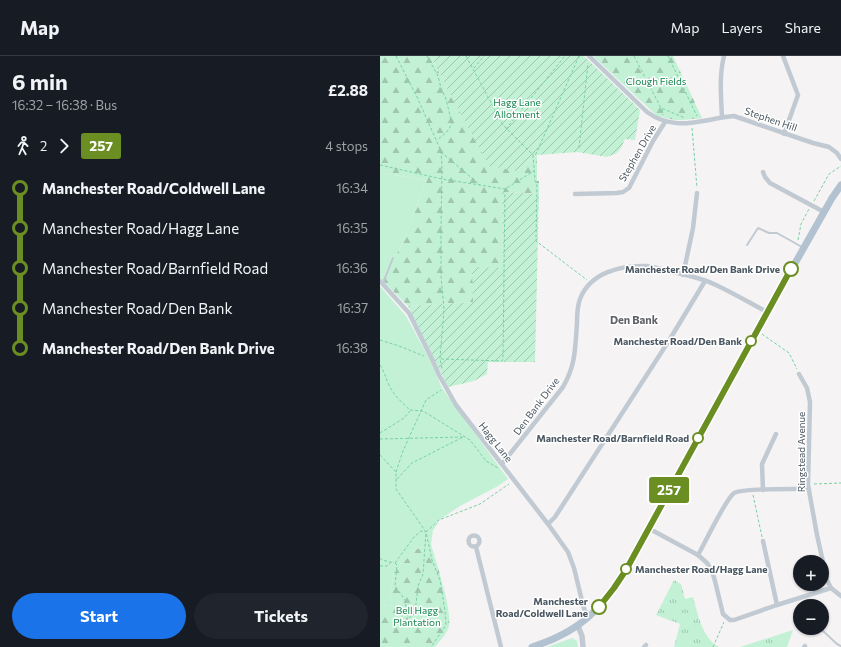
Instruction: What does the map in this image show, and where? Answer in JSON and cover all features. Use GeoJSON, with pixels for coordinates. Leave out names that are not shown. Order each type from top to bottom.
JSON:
{"type":"FeatureCollection","features":[{"type":"Feature","properties":{"kind":"main road"},"geometry":{"type":"LineString","coordinates":[[532,647],[560,636],[578,626],[590,617],[614,588],[803,248],[841,185]]}},
{"type":"Feature","properties":{"kind":"street"},"geometry":{"type":"LineString","coordinates":[[589,56],[647,112],[665,122]]}},
{"type":"Feature","properties":{"kind":"street"},"geometry":{"type":"LineString","coordinates":[[722,117],[720,89],[724,56]]}},
{"type":"Feature","properties":{"kind":"street"},"geometry":{"type":"LineString","coordinates":[[783,56],[798,95],[784,134]]}},
{"type":"Feature","properties":{"kind":"street","name":"Stephen Hill"},"geometry":{"type":"LineString","coordinates":[[665,122],[676,124],[696,123],[734,116],[784,134],[829,146],[841,159]]}},
{"type":"Feature","properties":{"kind":"street","name":"Stephen Drive"},"geometry":{"type":"LineString","coordinates":[[575,194],[617,193],[623,192],[628,188],[665,122]]}},
{"type":"Feature","properties":{"kind":"street"},"geometry":{"type":"LineString","coordinates":[[763,172],[770,183],[824,212]]}},
{"type":"Feature","properties":{"kind":"street"},"geometry":{"type":"LineString","coordinates":[[683,274],[693,228],[697,193]]}},
{"type":"Feature","properties":{"kind":"street"},"geometry":{"type":"LineString","coordinates":[[590,282],[598,276],[608,272],[633,266],[651,267],[683,274],[705,281],[767,312]]}},
{"type":"Feature","properties":{"kind":"street"},"geometry":{"type":"LineString","coordinates":[[548,524],[555,517],[613,428],[705,281]]}},
{"type":"Feature","properties":{"kind":"street","name":"Hagg Lane"},"geometry":{"type":"LineString","coordinates":[[382,282],[409,314],[445,387],[501,464],[548,524],[571,559],[583,605],[585,611],[590,617]]}},
{"type":"Feature","properties":{"kind":"street","name":"Den Bank Drive"},"geometry":{"type":"LineString","coordinates":[[501,464],[563,387],[569,377],[575,355],[578,307],[584,290],[590,282]]}},
{"type":"Feature","properties":{"kind":"street","name":"Ringstead Avenue"},"geometry":{"type":"LineString","coordinates":[[800,374],[807,388],[810,402],[808,487],[827,580],[831,588]]}},
{"type":"Feature","properties":{"kind":"street"},"geometry":{"type":"LineString","coordinates":[[763,490],[762,464],[776,434]]}},
{"type":"Feature","properties":{"kind":"street"},"geometry":{"type":"LineString","coordinates":[[698,555],[730,497],[739,491],[808,487]]}},
{"type":"Feature","properties":{"kind":"street"},"geometry":{"type":"LineString","coordinates":[[648,528],[698,555],[707,563],[712,571],[715,581],[722,614],[730,620],[734,620],[831,588],[841,596]]}},
{"type":"Feature","properties":{"kind":"street"},"geometry":{"type":"LineString","coordinates":[[763,541],[778,605]]}},
{"type":"Feature","properties":{"kind":"street"},"geometry":{"type":"LineString","coordinates":[[476,547],[501,647]]}},
{"type":"Feature","properties":{"kind":"street"},"geometry":{"type":"LineString","coordinates":[[578,626],[582,636],[583,647]]}},
{"type":"Feature","properties":{"kind":"lane"},"geometry":{"type":"LineString","coordinates":[[747,245],[758,228],[769,233],[777,233],[803,248]]}},
{"type":"Feature","properties":{"kind":"lane"},"geometry":{"type":"LineString","coordinates":[[382,282],[393,258]]}},
{"type":"Feature","properties":{"kind":"lane"},"geometry":{"type":"LineString","coordinates":[[827,635],[841,646]]}},
{"type":"Feature","properties":{"kind":"path"},"geometry":{"type":"LineString","coordinates":[[396,56],[417,97],[441,151],[482,186]]}},
{"type":"Feature","properties":{"kind":"path"},"geometry":{"type":"LineString","coordinates":[[427,56],[438,76],[446,99],[452,124],[446,133],[436,141]]}},
{"type":"Feature","properties":{"kind":"path"},"geometry":{"type":"LineString","coordinates":[[466,56],[506,129],[533,155],[535,181],[537,186],[536,241],[590,282]]}},
{"type":"Feature","properties":{"kind":"path"},"geometry":{"type":"LineString","coordinates":[[473,69],[484,56]]}},
{"type":"Feature","properties":{"kind":"path"},"geometry":{"type":"LineString","coordinates":[[506,129],[565,56]]}},
{"type":"Feature","properties":{"kind":"path"},"geometry":{"type":"LineString","coordinates":[[533,155],[536,154],[579,56]]}},
{"type":"Feature","properties":{"kind":"path"},"geometry":{"type":"LineString","coordinates":[[634,56],[662,108],[696,123]]}},
{"type":"Feature","properties":{"kind":"path"},"geometry":{"type":"LineString","coordinates":[[668,56],[696,123],[697,193]]}},
{"type":"Feature","properties":{"kind":"path"},"geometry":{"type":"LineString","coordinates":[[579,148],[588,64]]}},
{"type":"Feature","properties":{"kind":"path"},"geometry":{"type":"LineString","coordinates":[[441,151],[441,248],[444,309],[440,358],[443,372]]}},
{"type":"Feature","properties":{"kind":"path"},"geometry":{"type":"LineString","coordinates":[[380,165],[442,179],[504,189],[535,171]]}},
{"type":"Feature","properties":{"kind":"path"},"geometry":{"type":"LineString","coordinates":[[440,358],[502,361],[503,359],[504,189]]}},
{"type":"Feature","properties":{"kind":"path"},"geometry":{"type":"LineString","coordinates":[[757,330],[789,353],[800,374]]}},
{"type":"Feature","properties":{"kind":"path"},"geometry":{"type":"LineString","coordinates":[[380,340],[432,359]]}},
{"type":"Feature","properties":{"kind":"path"},"geometry":{"type":"LineString","coordinates":[[380,365],[385,373],[388,384],[410,410],[423,410],[470,440],[486,461],[498,468],[500,466],[498,464],[501,464]]}},
{"type":"Feature","properties":{"kind":"path"},"geometry":{"type":"LineString","coordinates":[[431,647],[446,625],[440,580],[432,560],[426,532],[396,489],[396,472],[426,400],[445,387]]}},
{"type":"Feature","properties":{"kind":"path"},"geometry":{"type":"LineString","coordinates":[[380,433],[404,418],[410,410]]}},
{"type":"Feature","properties":{"kind":"path"},"geometry":{"type":"LineString","coordinates":[[380,439],[464,437]]}},
{"type":"Feature","properties":{"kind":"path"},"geometry":{"type":"LineString","coordinates":[[397,479],[412,463],[464,437]]}},
{"type":"Feature","properties":{"kind":"path"},"geometry":{"type":"LineString","coordinates":[[470,440],[477,440],[481,437]]}},
{"type":"Feature","properties":{"kind":"path"},"geometry":{"type":"LineString","coordinates":[[380,455],[396,472]]}},
{"type":"Feature","properties":{"kind":"path"},"geometry":{"type":"LineString","coordinates":[[426,532],[423,574],[418,586],[415,613],[409,618],[405,600],[395,586],[395,563],[414,537],[421,531],[426,532],[440,520],[480,504],[515,480]]}},
{"type":"Feature","properties":{"kind":"path"},"geometry":{"type":"LineString","coordinates":[[808,487],[841,483]]}},
{"type":"Feature","properties":{"kind":"path"},"geometry":{"type":"LineString","coordinates":[[752,490],[763,541]]}},
{"type":"Feature","properties":{"kind":"path"},"geometry":{"type":"LineString","coordinates":[[380,558],[390,563],[395,563]]}},
{"type":"Feature","properties":{"kind":"path"},"geometry":{"type":"LineString","coordinates":[[380,566],[387,566],[390,563]]}},
{"type":"Feature","properties":{"kind":"path"},"geometry":{"type":"LineString","coordinates":[[713,647],[726,618]]}},
{"type":"Feature","properties":{"kind":"green space"},"geometry":{"type":"Polygon","coordinates":[[[380,56],[431,56],[447,88],[517,171],[537,155],[537,181],[539,181],[539,194],[502,192],[503,268],[473,302],[408,306],[382,280],[400,248],[427,180],[380,173],[380,56]]]}},
{"type":"Feature","properties":{"kind":"green space","name":"Hagg Lane Allotment"},"geometry":{"type":"Polygon","coordinates":[[[431,56],[584,56],[640,110],[635,140],[625,139],[617,153],[607,157],[578,152],[537,155],[517,171],[489,166],[431,56]]]}},
{"type":"Feature","properties":{"kind":"green space","name":"Clough Fields"},"geometry":{"type":"Polygon","coordinates":[[[593,56],[673,56],[702,118],[673,120],[656,115],[593,56]]]}},
{"type":"Feature","properties":{"kind":"green space"},"geometry":{"type":"Polygon","coordinates":[[[380,173],[427,180],[400,248],[382,280],[380,278],[380,173]]]}},
{"type":"Feature","properties":{"kind":"green space"},"geometry":{"type":"Polygon","coordinates":[[[502,192],[539,194],[535,362],[488,362],[487,374],[474,381],[448,387],[408,306],[473,302],[472,267],[503,268],[502,192]]]}},
{"type":"Feature","properties":{"kind":"green space"},"geometry":{"type":"Polygon","coordinates":[[[380,286],[406,316],[430,360],[442,388],[508,479],[460,506],[435,523],[439,522],[433,530],[431,544],[415,550],[394,573],[389,601],[380,610],[380,286]]]}},
{"type":"Feature","properties":{"kind":"green space","name":"Bell Hagg Plantation"},"geometry":{"type":"Polygon","coordinates":[[[431,544],[443,585],[448,609],[449,626],[447,632],[435,647],[380,647],[380,610],[389,601],[394,573],[415,550],[431,544]]]}},
{"type":"Feature","properties":{"kind":"green space"},"geometry":{"type":"Polygon","coordinates":[[[674,580],[681,584],[685,599],[693,597],[699,618],[708,638],[719,647],[674,647],[680,624],[656,615],[674,580]]]}},
{"type":"Feature","properties":{"kind":"green space"},"geometry":{"type":"Polygon","coordinates":[[[793,630],[787,647],[740,647],[793,630]]]}},
{"type":"Feature","properties":{"kind":"green space"},"geometry":{"type":"Polygon","coordinates":[[[572,638],[577,641],[578,647],[547,647],[572,638]]]}},
{"type":"Feature","properties":{"kind":"bus line","name":"257"},"geometry":{"type":"LineString","coordinates":[[599,607],[626,570],[791,269]]}},
{"type":"Feature","properties":{"kind":"place","name":"Manchester Road/Den Bank Drive"},"geometry":{"type":"Point","coordinates":[791,269]}},
{"type":"Feature","properties":{"kind":"place","name":"Manchester Road/Den Bank"},"geometry":{"type":"Point","coordinates":[751,341]}},
{"type":"Feature","properties":{"kind":"place","name":"Manchester Road/Barnfield Road"},"geometry":{"type":"Point","coordinates":[698,438]}},
{"type":"Feature","properties":{"kind":"place","name":"Manchester Road/Hagg Lane"},"geometry":{"type":"Point","coordinates":[626,569]}},
{"type":"Feature","properties":{"kind":"place","name":"Manchester Road/Coldwell Lane"},"geometry":{"type":"Point","coordinates":[599,607]}},
{"type":"Feature","properties":{"kind":"district","name":"Den Bank"},"geometry":{"type":"Point","coordinates":[634,320]}}]}
